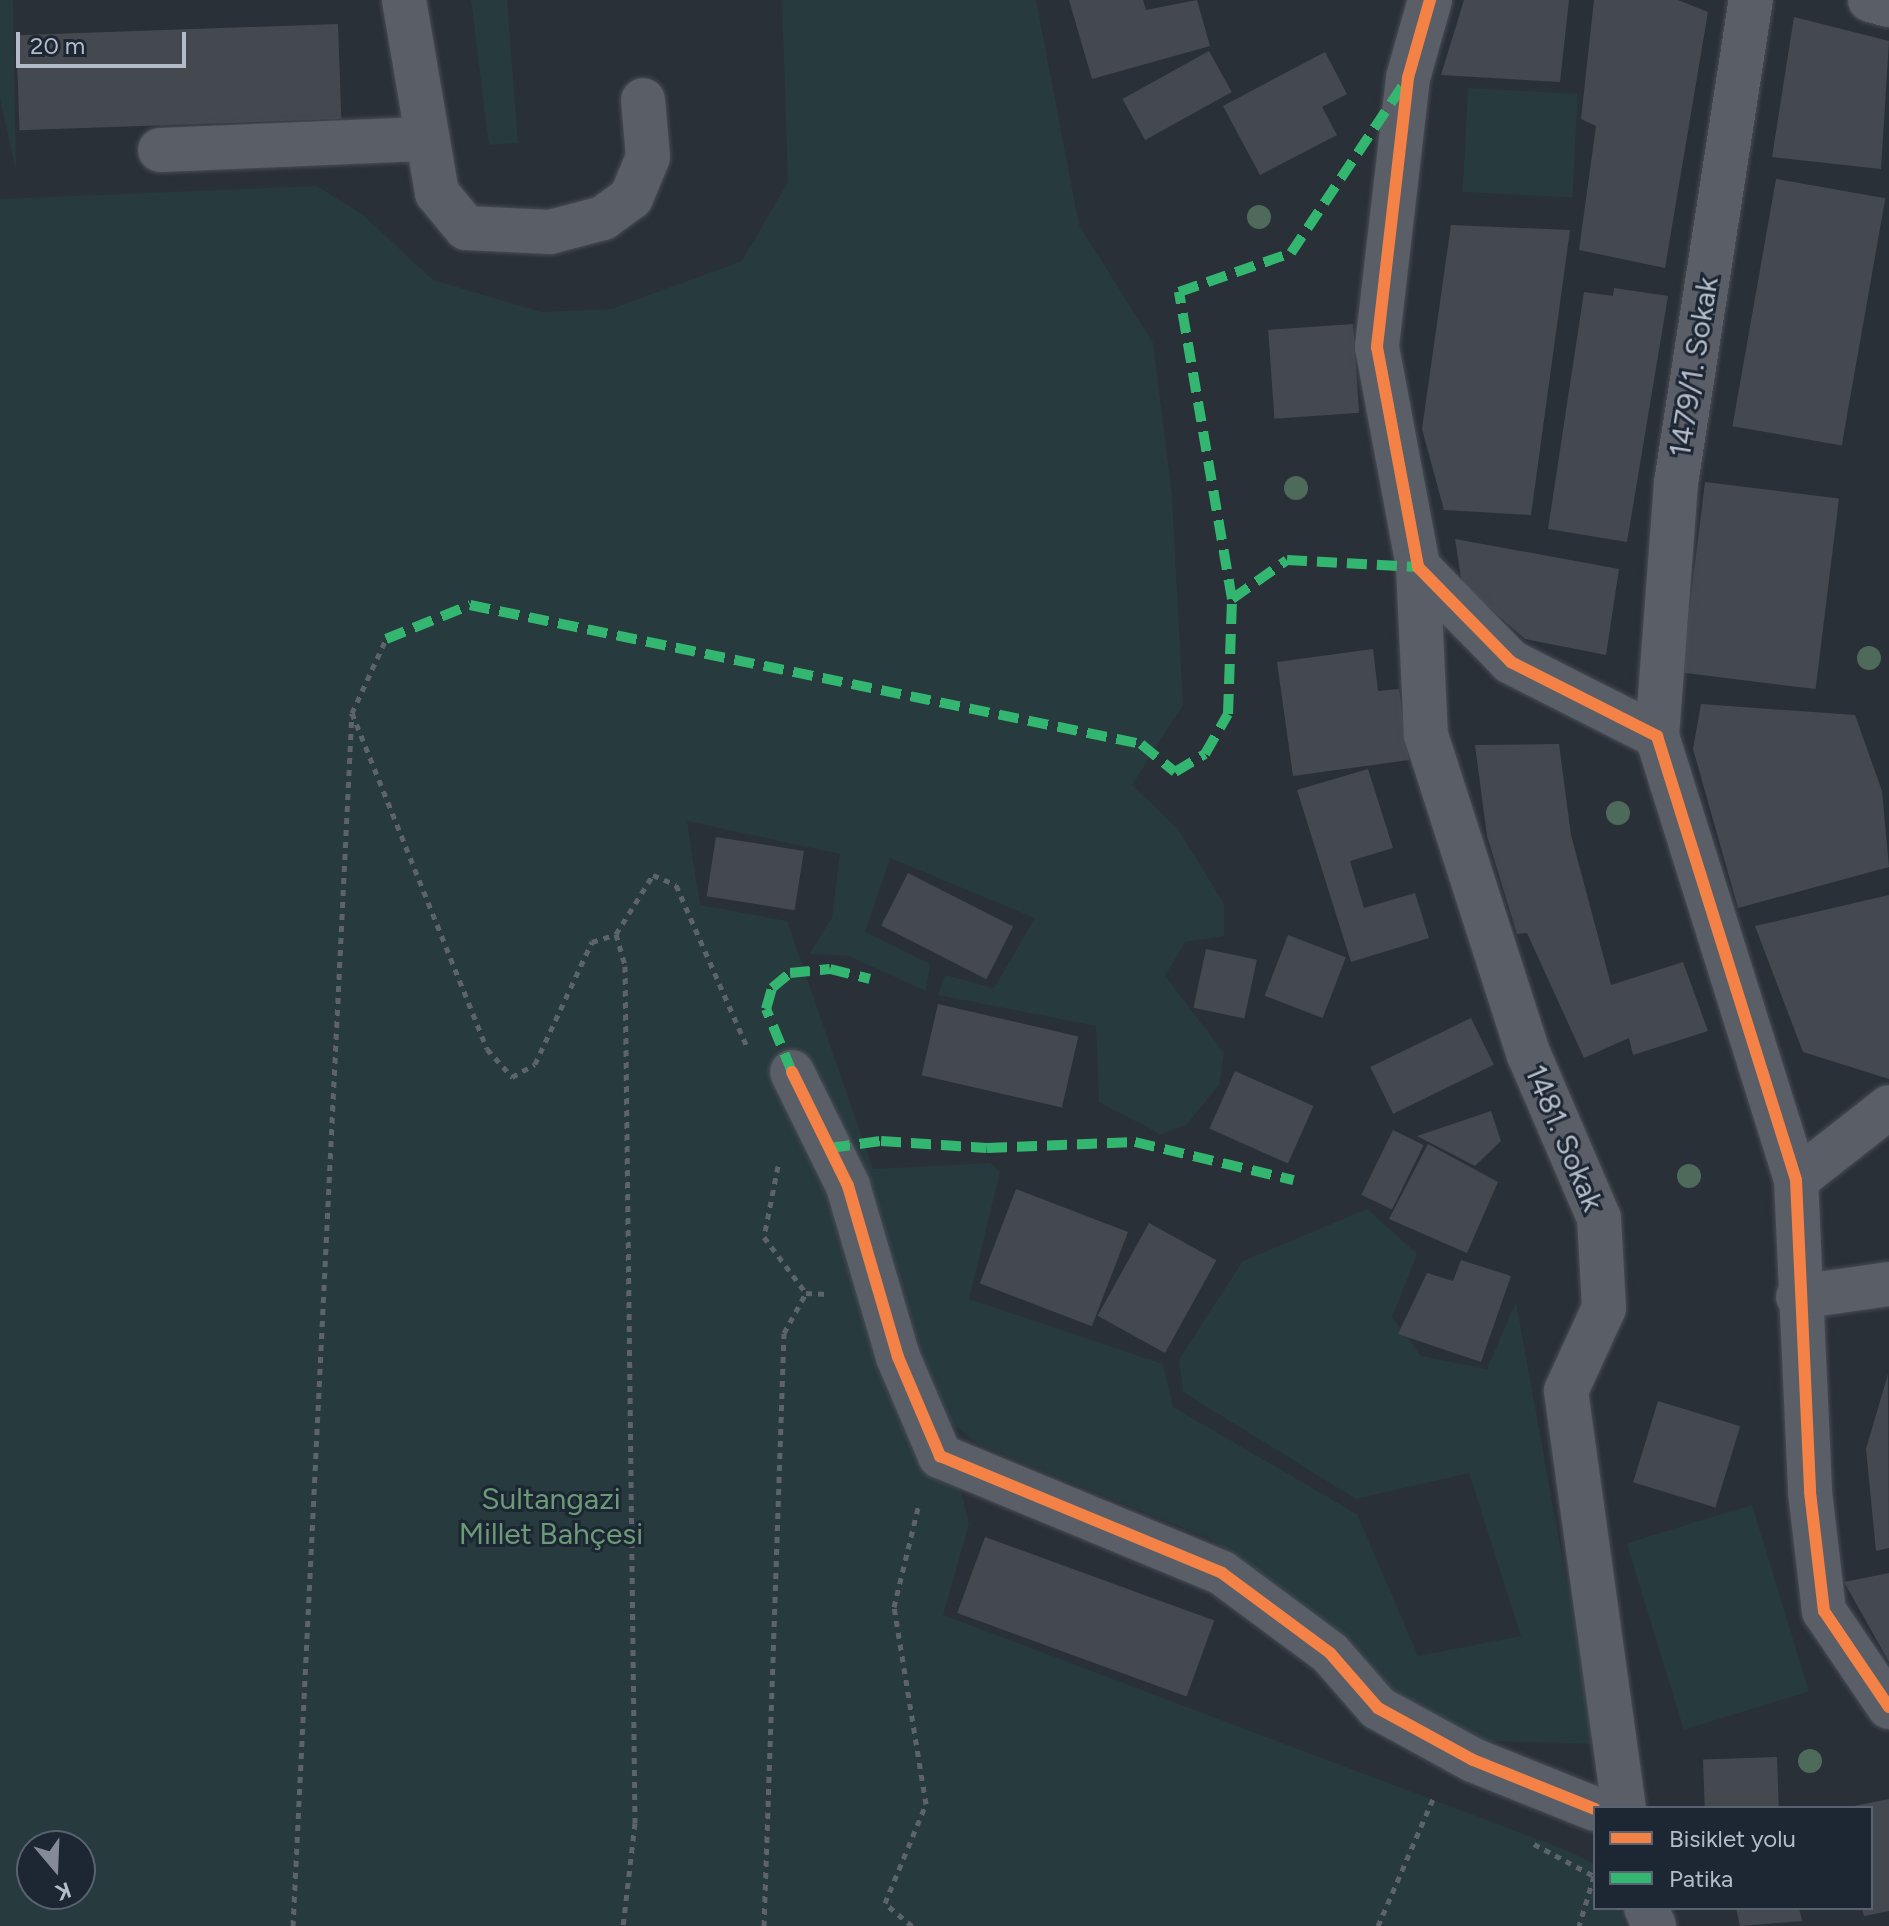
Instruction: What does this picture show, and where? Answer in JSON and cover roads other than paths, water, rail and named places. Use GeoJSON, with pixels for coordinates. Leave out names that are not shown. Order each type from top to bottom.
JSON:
{"type":"FeatureCollection","features":[{"type":"Feature","properties":{"kind":"street"},"geometry":{"type":"LineString","coordinates":[[404,0],[423,139],[437,193],[466,228],[550,232],[603,218],[631,198],[648,157],[643,100]]}},
{"type":"Feature","properties":{"kind":"street","name":"1481. Sokak"},"geometry":{"type":"LineString","coordinates":[[1430,0],[1408,78],[1377,347],[1418,567],[1426,735],[1529,1055],[1599,1218],[1604,1308],[1566,1391],[1624,1806]]}},
{"type":"Feature","properties":{"kind":"street","name":"1479/1. Sokak"},"geometry":{"type":"LineString","coordinates":[[1657,736],[1676,483],[1751,0]]}},
{"type":"Feature","properties":{"kind":"street"},"geometry":{"type":"LineString","coordinates":[[1870,0],[1889,5]]}},
{"type":"Feature","properties":{"kind":"street"},"geometry":{"type":"LineString","coordinates":[[160,150],[423,139]]}},
{"type":"Feature","properties":{"kind":"street"},"geometry":{"type":"LineString","coordinates":[[1418,567],[1511,662],[1657,736],[1796,1180],[1798,1297],[1824,1611],[1889,1707]]}},
{"type":"Feature","properties":{"kind":"street"},"geometry":{"type":"LineString","coordinates":[[792,1072],[848,1186],[898,1357],[940,1456],[1222,1573],[1330,1653],[1378,1708],[1473,1760],[1593,1808]]}},
{"type":"Feature","properties":{"kind":"street"},"geometry":{"type":"LineString","coordinates":[[1796,1180],[1889,1107]]}},
{"type":"Feature","properties":{"kind":"street"},"geometry":{"type":"LineString","coordinates":[[1798,1297],[1889,1284]]}},
{"type":"Feature","properties":{"kind":"park label","name":"Sultangazi Millet Bahçesi"},"geometry":{"type":"Point","coordinates":[551,1516]}}]}
